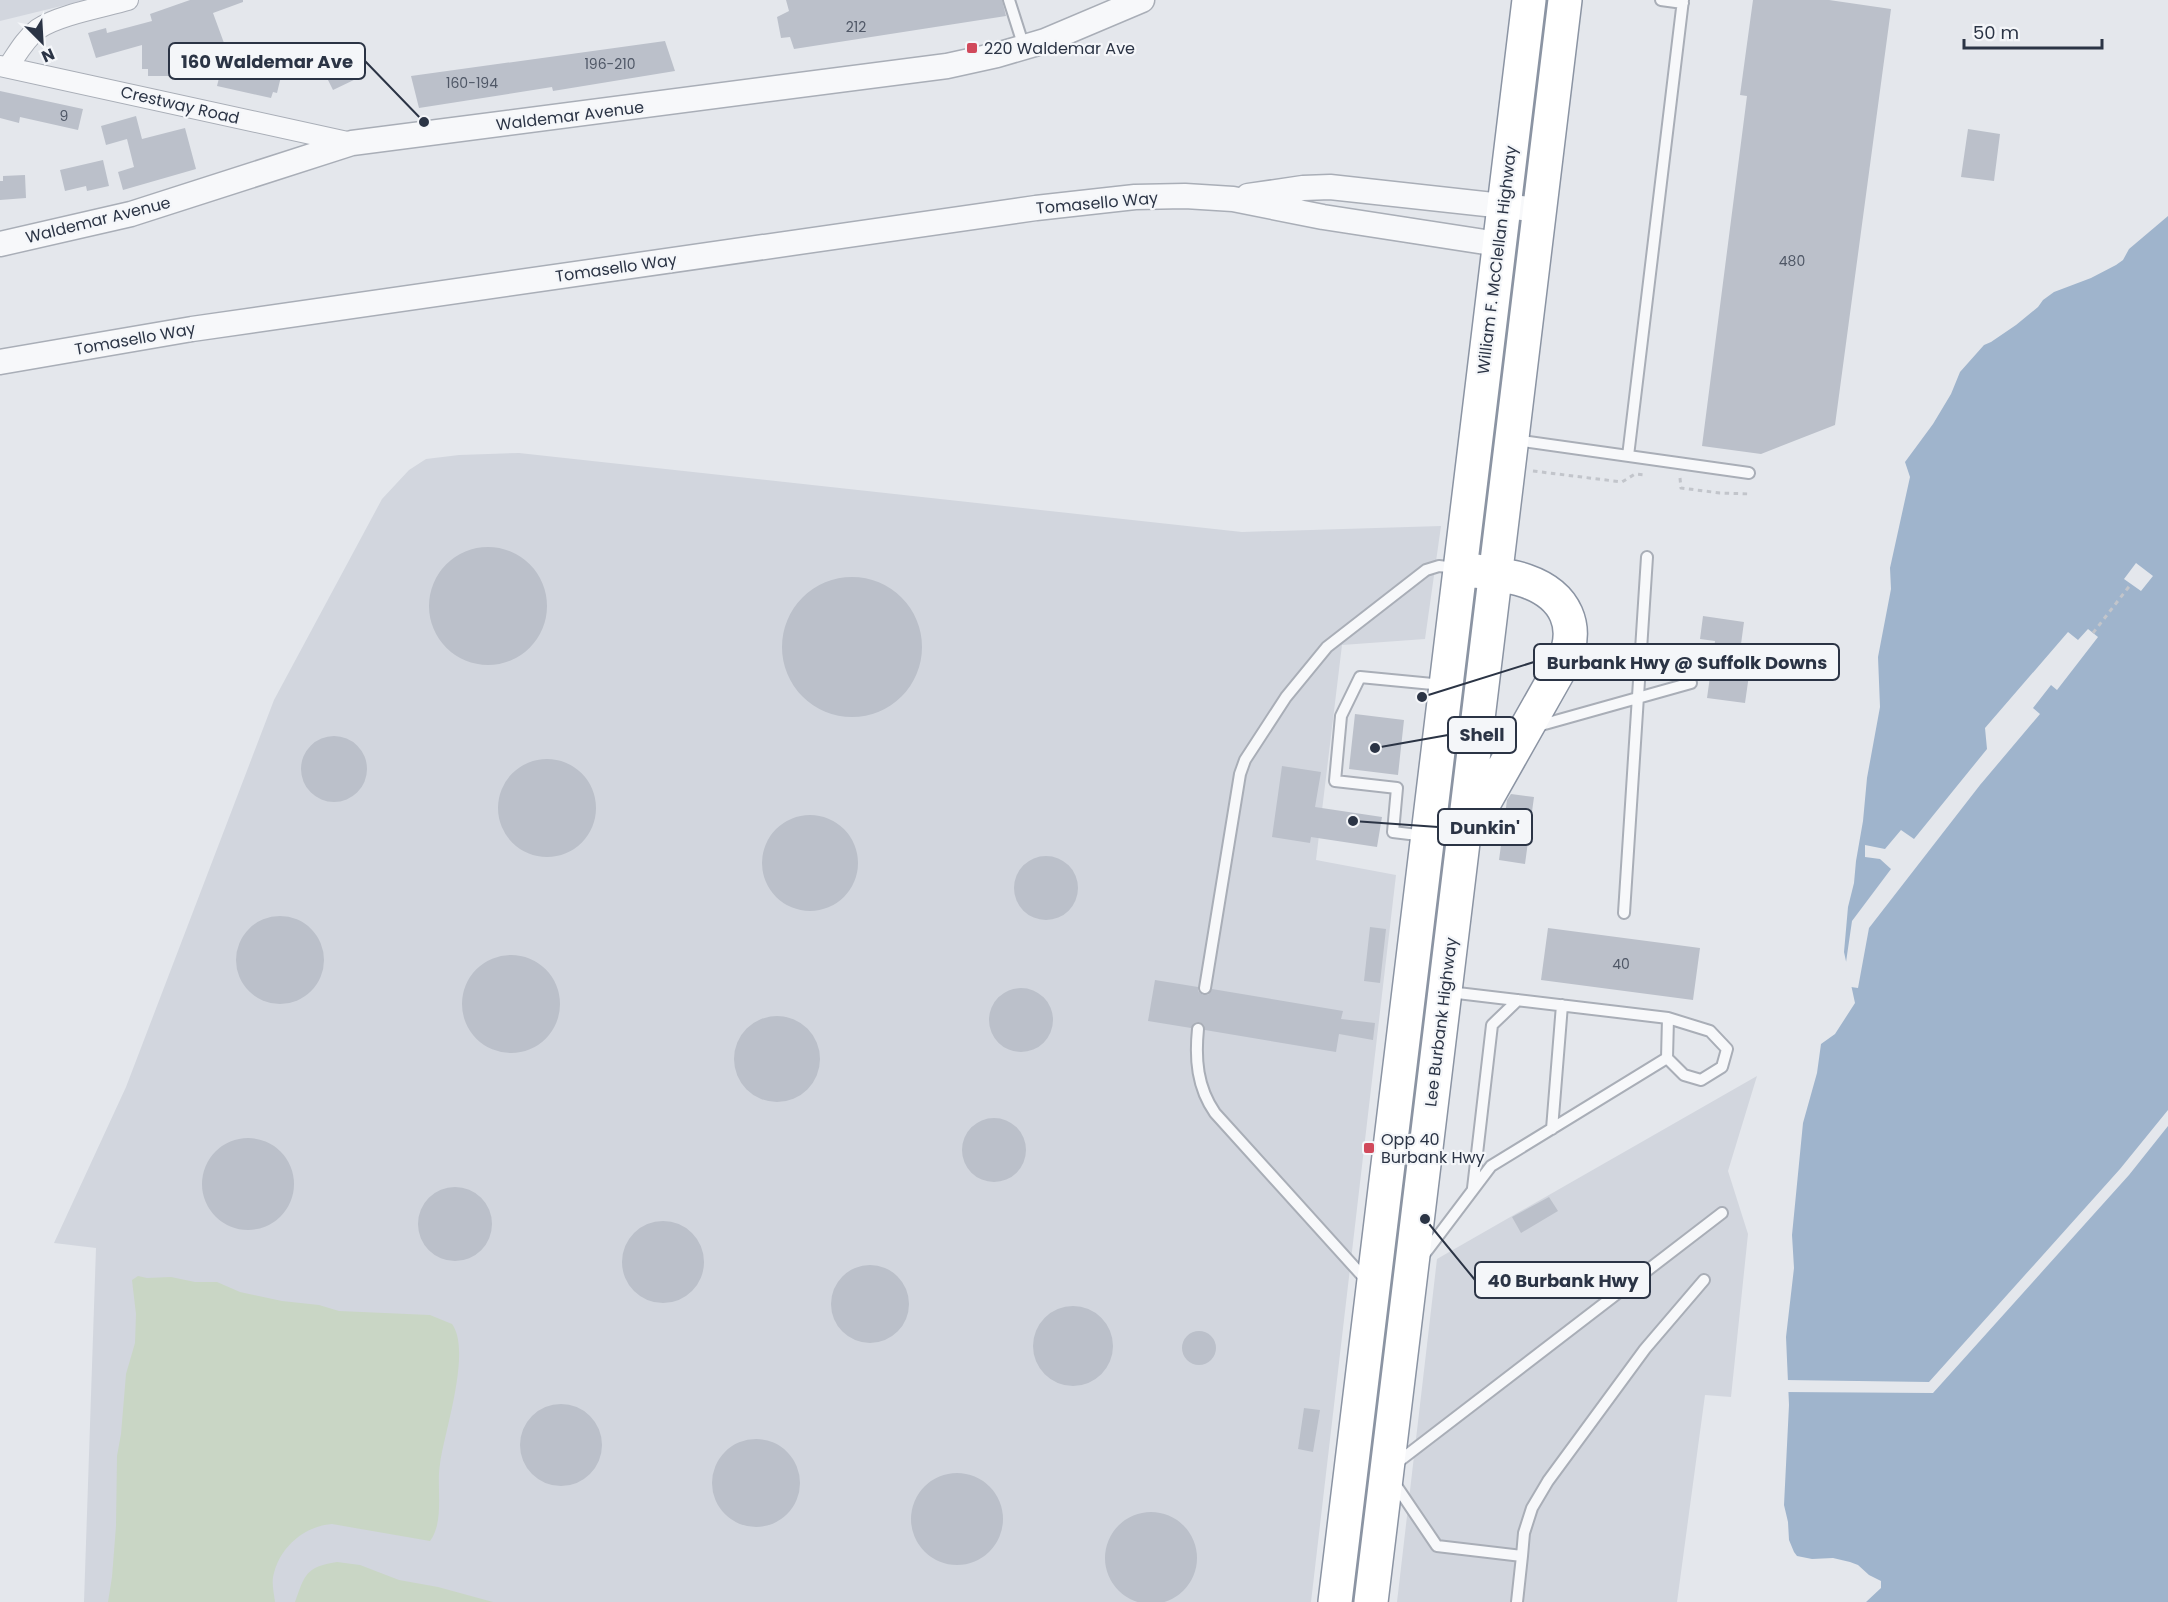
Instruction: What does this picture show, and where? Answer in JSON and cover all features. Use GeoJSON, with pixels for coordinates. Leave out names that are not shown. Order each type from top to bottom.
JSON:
{"type":"FeatureCollection","features":[{"type":"Feature","properties":{"kind":"highway","name":"William F. McClellan Highway"},"geometry":{"type":"LineString","coordinates":[[1461,569],[1528,0]]}},
{"type":"Feature","properties":{"kind":"highway"},"geometry":{"type":"LineString","coordinates":[[1512,440],[1565,0]]}},
{"type":"Feature","properties":{"kind":"highway","name":"Lee Burbank Highway"},"geometry":{"type":"LineString","coordinates":[[1371,1602],[1512,440]]}},
{"type":"Feature","properties":{"kind":"highway"},"geometry":{"type":"LineString","coordinates":[[1335,1602],[1461,569],[1527,581],[1545,590],[1562,606],[1570,625],[1570,643],[1565,659],[1464,839]]}},
{"type":"Feature","properties":{"kind":"street"},"geometry":{"type":"LineString","coordinates":[[4,66],[38,29],[54,21],[128,0]]}},
{"type":"Feature","properties":{"kind":"street","name":"Waldemar Avenue"},"geometry":{"type":"LineString","coordinates":[[0,244],[130,214],[352,143],[911,71],[964,62],[1024,47],[1067,33],[1142,0]]}},
{"type":"Feature","properties":{"kind":"street","name":"Crestway Road"},"geometry":{"type":"LineString","coordinates":[[4,66],[352,143]]}},
{"type":"Feature","properties":{"kind":"street","name":"Tomasello Way"},"geometry":{"type":"LineString","coordinates":[[1233,199],[1303,188],[1330,187],[1540,210]]}},
{"type":"Feature","properties":{"kind":"street","name":"Tomasello Way"},"geometry":{"type":"LineString","coordinates":[[0,362],[192,329],[1078,202],[1160,196],[1233,199],[1323,217],[1498,244]]}},
{"type":"Feature","properties":{"kind":"lane"},"geometry":{"type":"LineString","coordinates":[[1009,0],[1024,47]]}},
{"type":"Feature","properties":{"kind":"lane"},"geometry":{"type":"LineString","coordinates":[[1629,456],[1683,2],[1661,0]]}},
{"type":"Feature","properties":{"kind":"lane"},"geometry":{"type":"LineString","coordinates":[[1512,440],[1749,473]]}},
{"type":"Feature","properties":{"kind":"lane"},"geometry":{"type":"LineString","coordinates":[[1624,913],[1647,557]]}},
{"type":"Feature","properties":{"kind":"lane"},"geometry":{"type":"LineString","coordinates":[[1205,988],[1240,774],[1245,760],[1291,691],[1332,643],[1425,570],[1439,566],[1461,569]]}},
{"type":"Feature","properties":{"kind":"lane"},"geometry":{"type":"LineString","coordinates":[[1428,836],[1393,832],[1397,788],[1335,781],[1341,716],[1360,677],[1447,686]]}},
{"type":"Feature","properties":{"kind":"lane"},"geometry":{"type":"LineString","coordinates":[[1525,729],[1691,683]]}},
{"type":"Feature","properties":{"kind":"lane"},"geometry":{"type":"LineString","coordinates":[[1444,992],[1668,1018],[1710,1031],[1727,1049],[1722,1067],[1701,1080],[1684,1075],[1667,1058],[1668,1018]]}},
{"type":"Feature","properties":{"kind":"lane"},"geometry":{"type":"LineString","coordinates":[[1473,1190],[1492,1024],[1518,1000]]}},
{"type":"Feature","properties":{"kind":"lane"},"geometry":{"type":"LineString","coordinates":[[1552,1129],[1562,1005]]}},
{"type":"Feature","properties":{"kind":"lane"},"geometry":{"type":"LineString","coordinates":[[1198,1029],[1198,1071],[1203,1093],[1215,1113],[1373,1287]]}},
{"type":"Feature","properties":{"kind":"lane"},"geometry":{"type":"LineString","coordinates":[[1410,1272],[1491,1166],[1667,1058]]}},
{"type":"Feature","properties":{"kind":"lane"},"geometry":{"type":"LineString","coordinates":[[1522,1556],[1437,1546],[1386,1471],[1722,1213]]}},
{"type":"Feature","properties":{"kind":"lane"},"geometry":{"type":"LineString","coordinates":[[1517,1602],[1524,1533],[1532,1508],[1548,1481],[1645,1349],[1704,1280]]}},
{"type":"Feature","properties":{"kind":"path"},"geometry":{"type":"LineString","coordinates":[[1528,471],[1622,482],[1635,474],[1646,475]]}},
{"type":"Feature","properties":{"kind":"path"},"geometry":{"type":"LineString","coordinates":[[1680,478],[1681,488],[1751,494]]}},
{"type":"Feature","properties":{"kind":"path"},"geometry":{"type":"LineString","coordinates":[[2093,633],[2132,584]]}},
{"type":"Feature","properties":{"kind":"shaded area"},"geometry":{"type":"Polygon","coordinates":[[[0,0],[86,0],[0,21],[0,0]]]}},
{"type":"Feature","properties":{"kind":"shaded area"},"geometry":{"type":"Polygon","coordinates":[[[519,453],[1242,532],[1441,526],[1425,639],[1342,645],[1316,860],[1396,875],[1311,1602],[84,1602],[96,1248],[54,1243],[126,1087],[274,700],[382,499],[409,470],[426,459],[459,455],[519,453]]]}},
{"type":"Feature","properties":{"kind":"shaded area"},"geometry":{"type":"Polygon","coordinates":[[[1757,1076],[1728,1171],[1748,1234],[1731,1397],[1705,1395],[1677,1602],[1397,1602],[1437,1259],[1757,1076]]]}},
{"type":"Feature","properties":{"kind":"green space"},"geometry":{"type":"Polygon","coordinates":[[[138,1276],[217,1282],[240,1292],[282,1301],[319,1305],[339,1311],[430,1315],[452,1324],[457,1336],[458,1372],[440,1464],[439,1514],[435,1533],[430,1541],[332,1524],[304,1533],[282,1554],[273,1576],[275,1602],[108,1602],[116,1526],[117,1456],[126,1374],[135,1343],[136,1314],[132,1280],[138,1276]]]}},
{"type":"Feature","properties":{"kind":"green space"},"geometry":{"type":"Polygon","coordinates":[[[337,1562],[360,1565],[399,1580],[438,1587],[493,1602],[295,1602],[304,1579],[312,1570],[337,1562]]]}},
{"type":"Feature","properties":{"kind":"water"},"geometry":{"type":"Polygon","coordinates":[[[2168,216],[2168,1602],[1866,1602],[1881,1588],[1881,1581],[1850,1562],[1833,1558],[1812,1559],[1797,1556],[1789,1540],[1784,1505],[1789,1405],[1786,1337],[1794,1268],[1792,1235],[1803,1123],[1817,1073],[1821,1044],[1835,1034],[1855,1003],[1844,952],[1848,907],[1854,883],[1867,778],[1880,707],[1878,657],[1891,589],[1890,568],[1910,477],[1905,462],[1933,424],[1951,394],[1960,372],[1984,345],[2016,325],[2054,292],[2091,278],[2116,265],[2123,260],[2129,249],[2168,216]]]}},
{"type":"Feature","properties":{"kind":"pier"},"geometry":{"type":"Polygon","coordinates":[[[2136,563],[2153,576],[2141,591],[2124,579],[2136,563]]]}},
{"type":"Feature","properties":{"kind":"pier"},"geometry":{"type":"Polygon","coordinates":[[[2088,629],[2098,637],[2057,690],[2051,685],[2033,708],[2040,714],[1980,785],[1869,928],[1858,988],[1851,987],[1849,995],[1845,969],[1852,921],[1891,869],[1880,859],[1865,857],[1865,845],[1885,849],[1901,830],[1914,839],[1987,749],[1985,728],[2068,632],[2078,640],[2088,629]]]}},
{"type":"Feature","properties":{"kind":"pier"},"geometry":{"type":"Polygon","coordinates":[[[2168,1110],[2168,1126],[2129,1175],[1933,1393],[1785,1392],[1785,1380],[1929,1382],[2120,1169],[2168,1110]]]}},
{"type":"Feature","properties":{"kind":"building"},"geometry":{"type":"Polygon","coordinates":[[[190,0],[243,0],[243,2],[213,13],[224,43],[253,50],[252,57],[284,64],[277,93],[273,92],[271,98],[217,86],[224,58],[172,51],[172,76],[148,76],[148,69],[142,69],[142,45],[96,58],[88,33],[106,28],[107,33],[152,21],[150,14],[190,0]]]}},
{"type":"Feature","properties":{"kind":"building"},"geometry":{"type":"Polygon","coordinates":[[[786,0],[1002,0],[1006,16],[794,49],[790,37],[781,38],[777,17],[789,11],[786,0]]]}},
{"type":"Feature","properties":{"kind":"building"},"geometry":{"type":"Polygon","coordinates":[[[1753,0],[1829,0],[1891,9],[1835,425],[1761,454],[1702,446],[1747,96],[1740,95],[1753,0]]]}},
{"type":"Feature","properties":{"kind":"building"},"geometry":{"type":"Polygon","coordinates":[[[665,41],[675,71],[553,91],[552,87],[419,108],[411,76],[665,41]]]}},
{"type":"Feature","properties":{"kind":"building"},"geometry":{"type":"Polygon","coordinates":[[[346,52],[358,78],[333,90],[320,64],[346,52]]]}},
{"type":"Feature","properties":{"kind":"building"},"geometry":{"type":"Polygon","coordinates":[[[0,91],[83,109],[78,130],[20,117],[19,123],[0,118],[0,91]]]}},
{"type":"Feature","properties":{"kind":"building"},"geometry":{"type":"Polygon","coordinates":[[[136,116],[142,139],[185,128],[196,169],[123,190],[118,172],[134,167],[127,139],[106,145],[101,126],[136,116]]]}},
{"type":"Feature","properties":{"kind":"building"},"geometry":{"type":"Polygon","coordinates":[[[1968,129],[2000,134],[1994,181],[1961,177],[1968,129]]]}},
{"type":"Feature","properties":{"kind":"building"},"geometry":{"type":"Polygon","coordinates":[[[103,160],[109,186],[87,191],[86,186],[65,191],[60,170],[103,160]]]}},
{"type":"Feature","properties":{"kind":"building"},"geometry":{"type":"Polygon","coordinates":[[[25,175],[26,198],[0,200],[0,181],[3,181],[3,176],[25,175]]]}},
{"type":"Feature","properties":{"kind":"building"},"geometry":{"type":"Polygon","coordinates":[[[488,547],[511,552],[530,564],[542,583],[547,606],[542,629],[530,648],[511,660],[488,665],[465,660],[446,648],[434,629],[429,606],[434,583],[446,564],[465,552],[488,547]]]}},
{"type":"Feature","properties":{"kind":"building"},"geometry":{"type":"Polygon","coordinates":[[[852,577],[879,582],[901,598],[917,620],[922,647],[917,674],[901,696],[879,712],[852,717],[825,712],[803,696],[787,674],[782,647],[787,620],[803,598],[825,582],[852,577]]]}},
{"type":"Feature","properties":{"kind":"building"},"geometry":{"type":"Polygon","coordinates":[[[1703,616],[1744,622],[1739,659],[1751,661],[1745,703],[1707,698],[1715,641],[1700,639],[1703,616]]]}},
{"type":"Feature","properties":{"kind":"building"},"geometry":{"type":"Polygon","coordinates":[[[1355,714],[1404,720],[1398,775],[1349,769],[1355,714]]]}},
{"type":"Feature","properties":{"kind":"building"},"geometry":{"type":"Polygon","coordinates":[[[334,736],[346,739],[357,746],[364,757],[367,769],[364,781],[357,792],[346,799],[334,802],[322,799],[311,792],[304,781],[301,769],[304,757],[311,746],[322,739],[334,736]]]}},
{"type":"Feature","properties":{"kind":"building"},"geometry":{"type":"Polygon","coordinates":[[[547,759],[566,763],[582,773],[592,789],[596,808],[592,827],[582,843],[566,853],[547,857],[528,853],[512,843],[502,827],[498,808],[502,789],[512,773],[528,763],[547,759]]]}},
{"type":"Feature","properties":{"kind":"building"},"geometry":{"type":"Polygon","coordinates":[[[1282,766],[1321,772],[1315,807],[1382,817],[1377,847],[1311,837],[1310,843],[1272,837],[1282,766]]]}},
{"type":"Feature","properties":{"kind":"building"},"geometry":{"type":"Polygon","coordinates":[[[1511,794],[1534,797],[1525,864],[1499,860],[1507,800],[1511,794]]]}},
{"type":"Feature","properties":{"kind":"building"},"geometry":{"type":"Polygon","coordinates":[[[810,815],[828,819],[844,829],[854,845],[858,863],[854,881],[844,897],[828,907],[810,911],[792,907],[776,897],[766,881],[762,863],[766,845],[776,829],[792,819],[810,815]]]}},
{"type":"Feature","properties":{"kind":"building"},"geometry":{"type":"Polygon","coordinates":[[[1046,856],[1064,862],[1072,870],[1078,888],[1072,906],[1064,914],[1046,920],[1028,914],[1020,906],[1014,888],[1020,870],[1028,862],[1046,856]]]}},
{"type":"Feature","properties":{"kind":"building"},"geometry":{"type":"Polygon","coordinates":[[[280,916],[297,920],[311,929],[320,943],[324,960],[320,977],[311,991],[297,1000],[280,1004],[263,1000],[249,991],[240,977],[236,960],[240,943],[249,929],[263,920],[280,916]]]}},
{"type":"Feature","properties":{"kind":"building"},"geometry":{"type":"Polygon","coordinates":[[[1370,927],[1386,929],[1380,983],[1364,981],[1370,927]]]}},
{"type":"Feature","properties":{"kind":"building"},"geometry":{"type":"Polygon","coordinates":[[[1548,928],[1700,948],[1693,1000],[1541,980],[1548,928]]]}},
{"type":"Feature","properties":{"kind":"building"},"geometry":{"type":"Polygon","coordinates":[[[511,955],[530,958],[546,969],[557,985],[560,1004],[557,1023],[546,1039],[530,1050],[511,1053],[492,1050],[476,1039],[465,1023],[462,1004],[465,985],[476,969],[492,958],[511,955]]]}},
{"type":"Feature","properties":{"kind":"building"},"geometry":{"type":"Polygon","coordinates":[[[1155,980],[1198,987],[1198,991],[1203,995],[1208,995],[1212,989],[1343,1011],[1341,1019],[1375,1023],[1373,1040],[1339,1034],[1336,1052],[1205,1030],[1204,1025],[1199,1022],[1194,1023],[1191,1028],[1148,1021],[1155,980]]]}},
{"type":"Feature","properties":{"kind":"building"},"geometry":{"type":"Polygon","coordinates":[[[1021,988],[1039,993],[1044,997],[1048,1002],[1053,1020],[1048,1038],[1044,1043],[1039,1047],[1021,1052],[1003,1047],[998,1043],[994,1038],[989,1020],[994,1002],[998,997],[1003,993],[1021,988]]]}},
{"type":"Feature","properties":{"kind":"building"},"geometry":{"type":"Polygon","coordinates":[[[777,1016],[801,1023],[813,1035],[820,1059],[813,1083],[801,1095],[777,1102],[753,1095],[741,1083],[734,1059],[741,1035],[753,1023],[777,1016]]]}},
{"type":"Feature","properties":{"kind":"building"},"geometry":{"type":"Polygon","coordinates":[[[994,1118],[1012,1123],[1017,1127],[1021,1132],[1026,1150],[1021,1168],[1017,1173],[1012,1177],[994,1182],[976,1177],[971,1173],[967,1168],[962,1150],[967,1132],[971,1127],[976,1123],[994,1118]]]}},
{"type":"Feature","properties":{"kind":"building"},"geometry":{"type":"Polygon","coordinates":[[[248,1138],[266,1141],[281,1151],[291,1166],[294,1184],[291,1202],[281,1217],[266,1227],[248,1230],[230,1227],[215,1217],[205,1202],[202,1184],[205,1166],[215,1151],[230,1141],[248,1138]]]}},
{"type":"Feature","properties":{"kind":"building"},"geometry":{"type":"Polygon","coordinates":[[[455,1187],[476,1193],[486,1203],[492,1224],[486,1245],[476,1255],[455,1261],[434,1255],[424,1245],[418,1224],[424,1203],[434,1193],[455,1187]]]}},
{"type":"Feature","properties":{"kind":"building"},"geometry":{"type":"Polygon","coordinates":[[[1549,1197],[1558,1211],[1521,1233],[1512,1217],[1549,1197]]]}},
{"type":"Feature","properties":{"kind":"building"},"geometry":{"type":"Polygon","coordinates":[[[663,1221],[679,1224],[692,1233],[701,1246],[704,1262],[701,1278],[692,1291],[679,1300],[663,1303],[647,1300],[634,1291],[625,1278],[622,1262],[625,1246],[634,1233],[647,1224],[663,1221]]]}},
{"type":"Feature","properties":{"kind":"building"},"geometry":{"type":"Polygon","coordinates":[[[862,1265],[878,1265],[892,1271],[903,1282],[909,1296],[909,1312],[903,1326],[892,1337],[878,1343],[862,1343],[848,1337],[837,1326],[831,1312],[831,1296],[837,1282],[848,1271],[862,1265]]]}},
{"type":"Feature","properties":{"kind":"building"},"geometry":{"type":"Polygon","coordinates":[[[1073,1306],[1088,1309],[1101,1318],[1110,1331],[1113,1346],[1110,1361],[1101,1374],[1088,1383],[1073,1386],[1058,1383],[1045,1374],[1036,1361],[1033,1346],[1036,1331],[1045,1318],[1058,1309],[1073,1306]]]}},
{"type":"Feature","properties":{"kind":"building"},"geometry":{"type":"Polygon","coordinates":[[[1199,1331],[1211,1336],[1216,1348],[1211,1360],[1199,1365],[1187,1360],[1182,1348],[1187,1336],[1199,1331]]]}},
{"type":"Feature","properties":{"kind":"building"},"geometry":{"type":"Polygon","coordinates":[[[561,1404],[577,1407],[590,1416],[599,1429],[602,1445],[599,1461],[590,1474],[577,1483],[561,1486],[545,1483],[532,1474],[523,1461],[520,1445],[523,1429],[532,1416],[545,1407],[561,1404]]]}},
{"type":"Feature","properties":{"kind":"building"},"geometry":{"type":"Polygon","coordinates":[[[1304,1408],[1320,1410],[1313,1452],[1298,1449],[1304,1408]]]}},
{"type":"Feature","properties":{"kind":"building"},"geometry":{"type":"Polygon","coordinates":[[[756,1439],[773,1443],[787,1452],[796,1466],[800,1483],[796,1500],[787,1514],[773,1523],[756,1527],[739,1523],[725,1514],[716,1500],[712,1483],[716,1466],[725,1452],[739,1443],[756,1439]]]}},
{"type":"Feature","properties":{"kind":"building"},"geometry":{"type":"Polygon","coordinates":[[[957,1473],[975,1476],[990,1486],[1000,1501],[1003,1519],[1000,1537],[990,1552],[975,1562],[957,1565],[939,1562],[924,1552],[914,1537],[911,1519],[914,1501],[924,1486],[939,1476],[957,1473]]]}},
{"type":"Feature","properties":{"kind":"building"},"geometry":{"type":"Polygon","coordinates":[[[1151,1512],[1169,1515],[1184,1525],[1194,1540],[1197,1558],[1194,1576],[1184,1591],[1169,1601],[1151,1604],[1133,1601],[1118,1591],[1108,1576],[1105,1558],[1108,1540],[1118,1525],[1133,1515],[1151,1512]]]}},
{"type":"Feature","properties":{"kind":"place","name":"220 Waldemar Ave"},"geometry":{"type":"Point","coordinates":[972,48]}},
{"type":"Feature","properties":{"kind":"place","name":"160 Waldemar Ave"},"geometry":{"type":"Point","coordinates":[424,122]}},
{"type":"Feature","properties":{"kind":"place","name":"Burbank Hwy @ Suffolk Downs"},"geometry":{"type":"Point","coordinates":[1422,697]}},
{"type":"Feature","properties":{"kind":"place","name":"Shell"},"geometry":{"type":"Point","coordinates":[1375,748]}},
{"type":"Feature","properties":{"kind":"place","name":"Dunkin'"},"geometry":{"type":"Point","coordinates":[1353,821]}},
{"type":"Feature","properties":{"kind":"place","name":"Opp 40 Burbank Hwy"},"geometry":{"type":"Point","coordinates":[1369,1148]}},
{"type":"Feature","properties":{"kind":"place","name":"40 Burbank Hwy"},"geometry":{"type":"Point","coordinates":[1425,1219]}}]}
